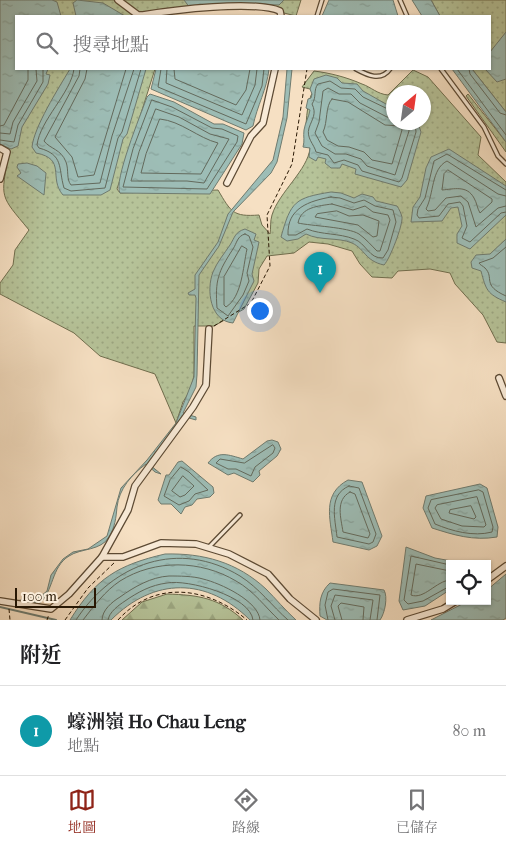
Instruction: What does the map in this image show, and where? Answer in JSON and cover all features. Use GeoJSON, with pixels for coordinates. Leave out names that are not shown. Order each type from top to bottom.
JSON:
{"type":"FeatureCollection","features":[{"type":"Feature","properties":{"kind":"street"},"geometry":{"type":"LineString","coordinates":[[118,0],[138,14],[143,15],[180,9],[260,7],[275,9],[280,11],[281,15]]}},
{"type":"Feature","properties":{"kind":"street"},"geometry":{"type":"LineString","coordinates":[[227,183],[251,136],[263,123],[275,70]]}},
{"type":"Feature","properties":{"kind":"street"},"geometry":{"type":"LineString","coordinates":[[0,148],[7,152],[0,179]]}},
{"type":"Feature","properties":{"kind":"street"},"geometry":{"type":"LineString","coordinates":[[0,602],[50,610],[69,594],[102,557],[128,510],[134,486],[193,407],[206,385],[209,329]]}},
{"type":"Feature","properties":{"kind":"street"},"geometry":{"type":"LineString","coordinates":[[499,378],[506,396]]}},
{"type":"Feature","properties":{"kind":"street"},"geometry":{"type":"LineString","coordinates":[[102,557],[123,557],[161,543],[196,544],[228,554],[268,574],[290,599],[316,620]]}},
{"type":"Feature","properties":{"kind":"street"},"geometry":{"type":"LineString","coordinates":[[491,577],[506,566]]}},
{"type":"Feature","properties":{"kind":"street"},"geometry":{"type":"LineString","coordinates":[[407,620],[443,609],[450,605]]}},
{"type":"Feature","properties":{"kind":"lane"},"geometry":{"type":"LineString","coordinates":[[317,15],[322,0]]}},
{"type":"Feature","properties":{"kind":"lane"},"geometry":{"type":"LineString","coordinates":[[400,0],[407,15]]}},
{"type":"Feature","properties":{"kind":"lane"},"geometry":{"type":"LineString","coordinates":[[359,70],[378,76],[385,75],[389,70]]}},
{"type":"Feature","properties":{"kind":"lane"},"geometry":{"type":"LineString","coordinates":[[442,70],[484,127],[498,156],[506,164]]}},
{"type":"Feature","properties":{"kind":"lane"},"geometry":{"type":"LineString","coordinates":[[208,548],[240,515]]}},
{"type":"Feature","properties":{"kind":"path"},"geometry":{"type":"LineString","coordinates":[[209,329],[251,302],[270,266],[267,215],[292,164],[307,70]]}},
{"type":"Feature","properties":{"kind":"path"},"geometry":{"type":"LineString","coordinates":[[66,620],[74,605],[100,575],[123,557]]}},
{"type":"Feature","properties":{"kind":"path"},"geometry":{"type":"LineString","coordinates":[[118,620],[140,600],[166,592],[198,594],[229,605],[246,620]]}},
{"type":"Feature","properties":{"kind":"path"},"geometry":{"type":"LineString","coordinates":[[9,606],[8,614],[10,620]]}},
{"type":"Feature","properties":{"kind":"path"},"geometry":{"type":"LineString","coordinates":[[47,620],[49,613]]}},
{"type":"Feature","properties":{"kind":"green space"},"geometry":{"type":"Polygon","coordinates":[[[0,0],[301,0],[296,15],[260,7],[156,13],[155,15],[15,15],[15,70],[155,70],[117,189],[120,193],[218,190],[234,212],[243,215],[259,215],[262,225],[270,234],[271,217],[276,206],[299,173],[308,156],[310,148],[304,144],[309,101],[314,90],[302,87],[314,71],[344,77],[386,94],[386,130],[431,130],[431,85],[398,85],[413,70],[428,77],[481,137],[478,155],[506,182],[506,343],[497,342],[483,315],[455,284],[450,273],[430,269],[398,271],[392,278],[372,277],[360,264],[352,251],[328,244],[309,242],[294,253],[267,256],[259,269],[258,283],[244,309],[214,326],[194,326],[194,375],[191,389],[183,402],[176,423],[155,374],[100,356],[74,333],[0,294],[0,283],[13,265],[15,250],[29,230],[12,210],[5,196],[4,180],[9,154],[0,148],[0,0]]]}},
{"type":"Feature","properties":{"kind":"green space"},"geometry":{"type":"Polygon","coordinates":[[[431,0],[506,0],[506,112],[473,70],[491,70],[491,15],[439,15],[431,0]]]}},
{"type":"Feature","properties":{"kind":"green space"},"geometry":{"type":"Polygon","coordinates":[[[468,94],[506,142],[506,152],[466,96],[468,94]]]}},
{"type":"Feature","properties":{"kind":"green space"},"geometry":{"type":"Polygon","coordinates":[[[167,594],[189,595],[217,602],[243,620],[122,620],[142,602],[167,594]]]}},
{"type":"Feature","properties":{"kind":"water"},"geometry":{"type":"Polygon","coordinates":[[[0,0],[52,0],[57,2],[61,15],[15,15],[15,70],[48,70],[46,74],[50,75],[48,84],[22,127],[18,146],[11,149],[0,144],[0,0]]]}},
{"type":"Feature","properties":{"kind":"water"},"geometry":{"type":"Polygon","coordinates":[[[77,0],[103,3],[123,15],[76,15],[73,3],[77,0]]]}},
{"type":"Feature","properties":{"kind":"water"},"geometry":{"type":"Polygon","coordinates":[[[184,0],[284,0],[279,5],[255,4],[190,8],[184,0]]]}},
{"type":"Feature","properties":{"kind":"water"},"geometry":{"type":"Polygon","coordinates":[[[329,0],[393,0],[398,15],[322,15],[329,0]]]}},
{"type":"Feature","properties":{"kind":"water"},"geometry":{"type":"Polygon","coordinates":[[[412,0],[431,0],[439,15],[421,15],[412,0]]]}},
{"type":"Feature","properties":{"kind":"water"},"geometry":{"type":"Polygon","coordinates":[[[506,32],[506,79],[497,82],[486,70],[491,70],[491,51],[506,32]]]}},
{"type":"Feature","properties":{"kind":"water"},"geometry":{"type":"Polygon","coordinates":[[[69,70],[146,70],[127,134],[123,139],[110,190],[101,195],[63,195],[59,189],[54,164],[45,156],[36,153],[32,147],[37,129],[69,70]]]}},
{"type":"Feature","properties":{"kind":"water"},"geometry":{"type":"Polygon","coordinates":[[[156,70],[269,70],[253,126],[246,130],[151,89],[156,70]]]}},
{"type":"Feature","properties":{"kind":"water"},"geometry":{"type":"Polygon","coordinates":[[[287,70],[292,70],[287,118],[277,162],[271,173],[233,212],[219,246],[199,275],[196,387],[183,413],[196,417],[196,420],[182,416],[175,430],[150,460],[150,465],[161,474],[155,472],[146,464],[127,482],[118,500],[113,530],[105,542],[96,547],[74,553],[63,561],[44,599],[39,604],[16,601],[41,596],[47,591],[51,575],[63,559],[73,552],[88,549],[107,536],[121,488],[147,460],[176,423],[194,377],[196,298],[195,295],[189,295],[188,293],[195,289],[195,275],[218,242],[228,214],[273,160],[283,117],[287,70]]]}},
{"type":"Feature","properties":{"kind":"water"},"geometry":{"type":"Polygon","coordinates":[[[453,70],[473,70],[506,112],[506,142],[453,70]]]}},
{"type":"Feature","properties":{"kind":"water"},"geometry":{"type":"Polygon","coordinates":[[[326,75],[337,78],[342,83],[357,84],[363,91],[386,104],[386,130],[420,130],[407,180],[401,187],[355,174],[356,169],[342,164],[340,168],[331,168],[325,163],[326,159],[318,157],[316,161],[309,157],[310,148],[303,147],[304,130],[310,110],[306,108],[308,99],[311,98],[310,89],[314,79],[326,75]]]}},
{"type":"Feature","properties":{"kind":"water"},"geometry":{"type":"Polygon","coordinates":[[[150,94],[174,102],[214,124],[223,124],[244,133],[242,144],[210,194],[120,193],[120,176],[124,162],[147,97],[150,94]]]}},
{"type":"Feature","properties":{"kind":"water"},"geometry":{"type":"Polygon","coordinates":[[[449,149],[506,186],[506,215],[470,249],[457,243],[457,234],[462,226],[458,207],[451,208],[442,221],[411,222],[413,207],[420,197],[426,168],[431,157],[449,149]]]}},
{"type":"Feature","properties":{"kind":"water"},"geometry":{"type":"Polygon","coordinates":[[[27,163],[37,166],[46,173],[44,195],[17,176],[21,173],[17,167],[18,164],[27,163]]]}},
{"type":"Feature","properties":{"kind":"water"},"geometry":{"type":"Polygon","coordinates":[[[331,192],[341,193],[354,198],[362,194],[373,197],[376,201],[397,206],[402,216],[402,221],[393,249],[384,265],[373,261],[356,246],[347,241],[317,238],[306,234],[298,239],[287,241],[281,237],[288,216],[296,203],[309,196],[331,192]]]}},
{"type":"Feature","properties":{"kind":"water"},"geometry":{"type":"Polygon","coordinates":[[[245,229],[256,234],[254,240],[259,242],[252,274],[254,281],[233,323],[219,317],[215,311],[210,296],[211,279],[216,265],[236,235],[245,229]]]}},
{"type":"Feature","properties":{"kind":"water"},"geometry":{"type":"Polygon","coordinates":[[[506,239],[506,302],[488,291],[481,271],[472,268],[471,262],[476,255],[490,254],[506,239]]]}},
{"type":"Feature","properties":{"kind":"water"},"geometry":{"type":"Polygon","coordinates":[[[267,441],[278,442],[281,449],[277,456],[259,471],[260,475],[253,482],[234,473],[228,475],[208,463],[220,455],[243,459],[267,441]]]}},
{"type":"Feature","properties":{"kind":"water"},"geometry":{"type":"Polygon","coordinates":[[[182,461],[213,487],[214,493],[210,497],[197,499],[192,505],[185,507],[181,514],[171,504],[161,504],[158,500],[166,475],[169,475],[178,462],[182,461]]]}},
{"type":"Feature","properties":{"kind":"water"},"geometry":{"type":"Polygon","coordinates":[[[348,480],[362,482],[382,536],[377,546],[369,550],[333,542],[330,516],[331,499],[334,492],[348,480]]]}},
{"type":"Feature","properties":{"kind":"water"},"geometry":{"type":"Polygon","coordinates":[[[480,484],[487,488],[498,527],[497,537],[472,538],[432,528],[423,508],[426,496],[480,484]]]}},
{"type":"Feature","properties":{"kind":"water"},"geometry":{"type":"Polygon","coordinates":[[[406,547],[446,560],[446,592],[425,606],[403,610],[399,601],[406,547]]]}},
{"type":"Feature","properties":{"kind":"water"},"geometry":{"type":"Polygon","coordinates":[[[165,554],[193,555],[219,561],[243,572],[266,589],[296,620],[250,620],[233,606],[216,596],[198,590],[180,588],[163,590],[145,596],[128,606],[111,620],[70,620],[89,594],[110,575],[134,563],[165,554]]]}},
{"type":"Feature","properties":{"kind":"water"},"geometry":{"type":"Polygon","coordinates":[[[506,574],[506,618],[503,620],[431,620],[460,605],[491,605],[491,587],[506,574]]]}},
{"type":"Feature","properties":{"kind":"water"},"geometry":{"type":"Polygon","coordinates":[[[330,583],[384,590],[386,597],[385,605],[380,620],[327,620],[320,616],[321,598],[324,590],[330,583]]]}},
{"type":"Feature","properties":{"kind":"waterway"},"geometry":{"type":"LineString","coordinates":[[0,607],[56,620]]}},
{"type":"Feature","properties":{"kind":"place","name":"蠔洲嶺 Ho Chau Leng"},"geometry":{"type":"Point","coordinates":[320,293]}}]}
